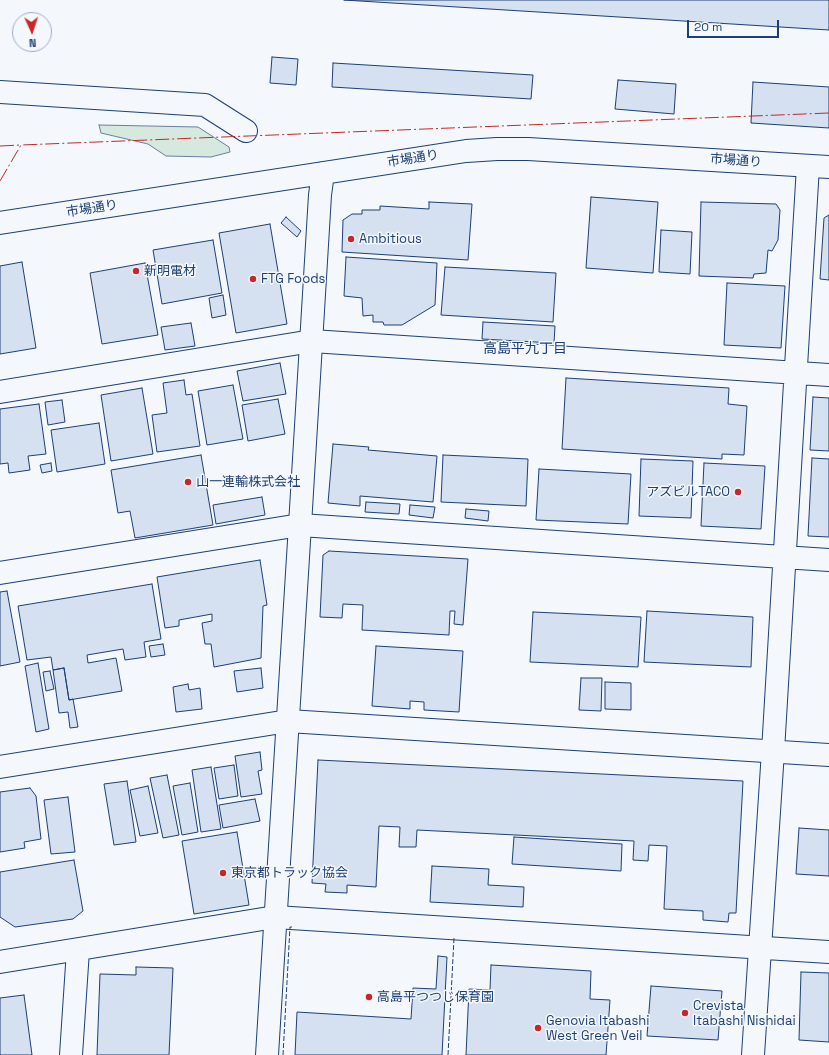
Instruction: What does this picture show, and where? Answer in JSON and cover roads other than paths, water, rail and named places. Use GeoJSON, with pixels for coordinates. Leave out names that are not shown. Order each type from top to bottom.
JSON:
{"type":"FeatureCollection","features":[{"type":"Feature","properties":{"kind":"street"},"geometry":{"type":"LineString","coordinates":[[0,92],[205,105],[246,131]]}},
{"type":"Feature","properties":{"kind":"street","name":"市場通り"},"geometry":{"type":"LineString","coordinates":[[0,223],[466,151],[528,149],[819,167]]}},
{"type":"Feature","properties":{"kind":"street"},"geometry":{"type":"LineString","coordinates":[[753,1055],[796,372],[819,167]]}},
{"type":"Feature","properties":{"kind":"street"},"geometry":{"type":"LineString","coordinates":[[267,1055],[320,195],[323,173]]}},
{"type":"Feature","properties":{"kind":"street"},"geometry":{"type":"LineString","coordinates":[[0,392],[312,341],[829,374]]}},
{"type":"Feature","properties":{"kind":"street"},"geometry":{"type":"LineString","coordinates":[[0,573],[300,525],[829,560]]}},
{"type":"Feature","properties":{"kind":"street"},"geometry":{"type":"LineString","coordinates":[[0,767],[288,721],[829,755]]}},
{"type":"Feature","properties":{"kind":"street"},"geometry":{"type":"LineString","coordinates":[[0,962],[275,917],[829,952]]}},
{"type":"Feature","properties":{"kind":"street"},"geometry":{"type":"LineString","coordinates":[[71,1055],[78,950]]}},
{"type":"Feature","properties":{"kind":"place","name":"Ambitious"},"geometry":{"type":"Point","coordinates":[351,239]}},
{"type":"Feature","properties":{"kind":"place","name":"新明電材"},"geometry":{"type":"Point","coordinates":[136,271]}},
{"type":"Feature","properties":{"kind":"place","name":"FTG Foods"},"geometry":{"type":"Point","coordinates":[253,279]}},
{"type":"Feature","properties":{"kind":"place","name":"山一連輸株式会社"},"geometry":{"type":"Point","coordinates":[188,482]}},
{"type":"Feature","properties":{"kind":"place","name":"アズビルTACO"},"geometry":{"type":"Point","coordinates":[738,492]}},
{"type":"Feature","properties":{"kind":"place","name":"東京都トラック協会"},"geometry":{"type":"Point","coordinates":[223,873]}},
{"type":"Feature","properties":{"kind":"place","name":"高島平つつじ保育園"},"geometry":{"type":"Point","coordinates":[369,997]}},
{"type":"Feature","properties":{"kind":"place","name":"Crevista Itabashi Nishidai"},"geometry":{"type":"Point","coordinates":[685,1013]}},
{"type":"Feature","properties":{"kind":"place","name":"Genovia Itabashi West Green Veil"},"geometry":{"type":"Point","coordinates":[538,1028]}},
{"type":"Feature","properties":{"kind":"district","name":"高島平九丁目"},"geometry":{"type":"Point","coordinates":[525,349]}}]}
